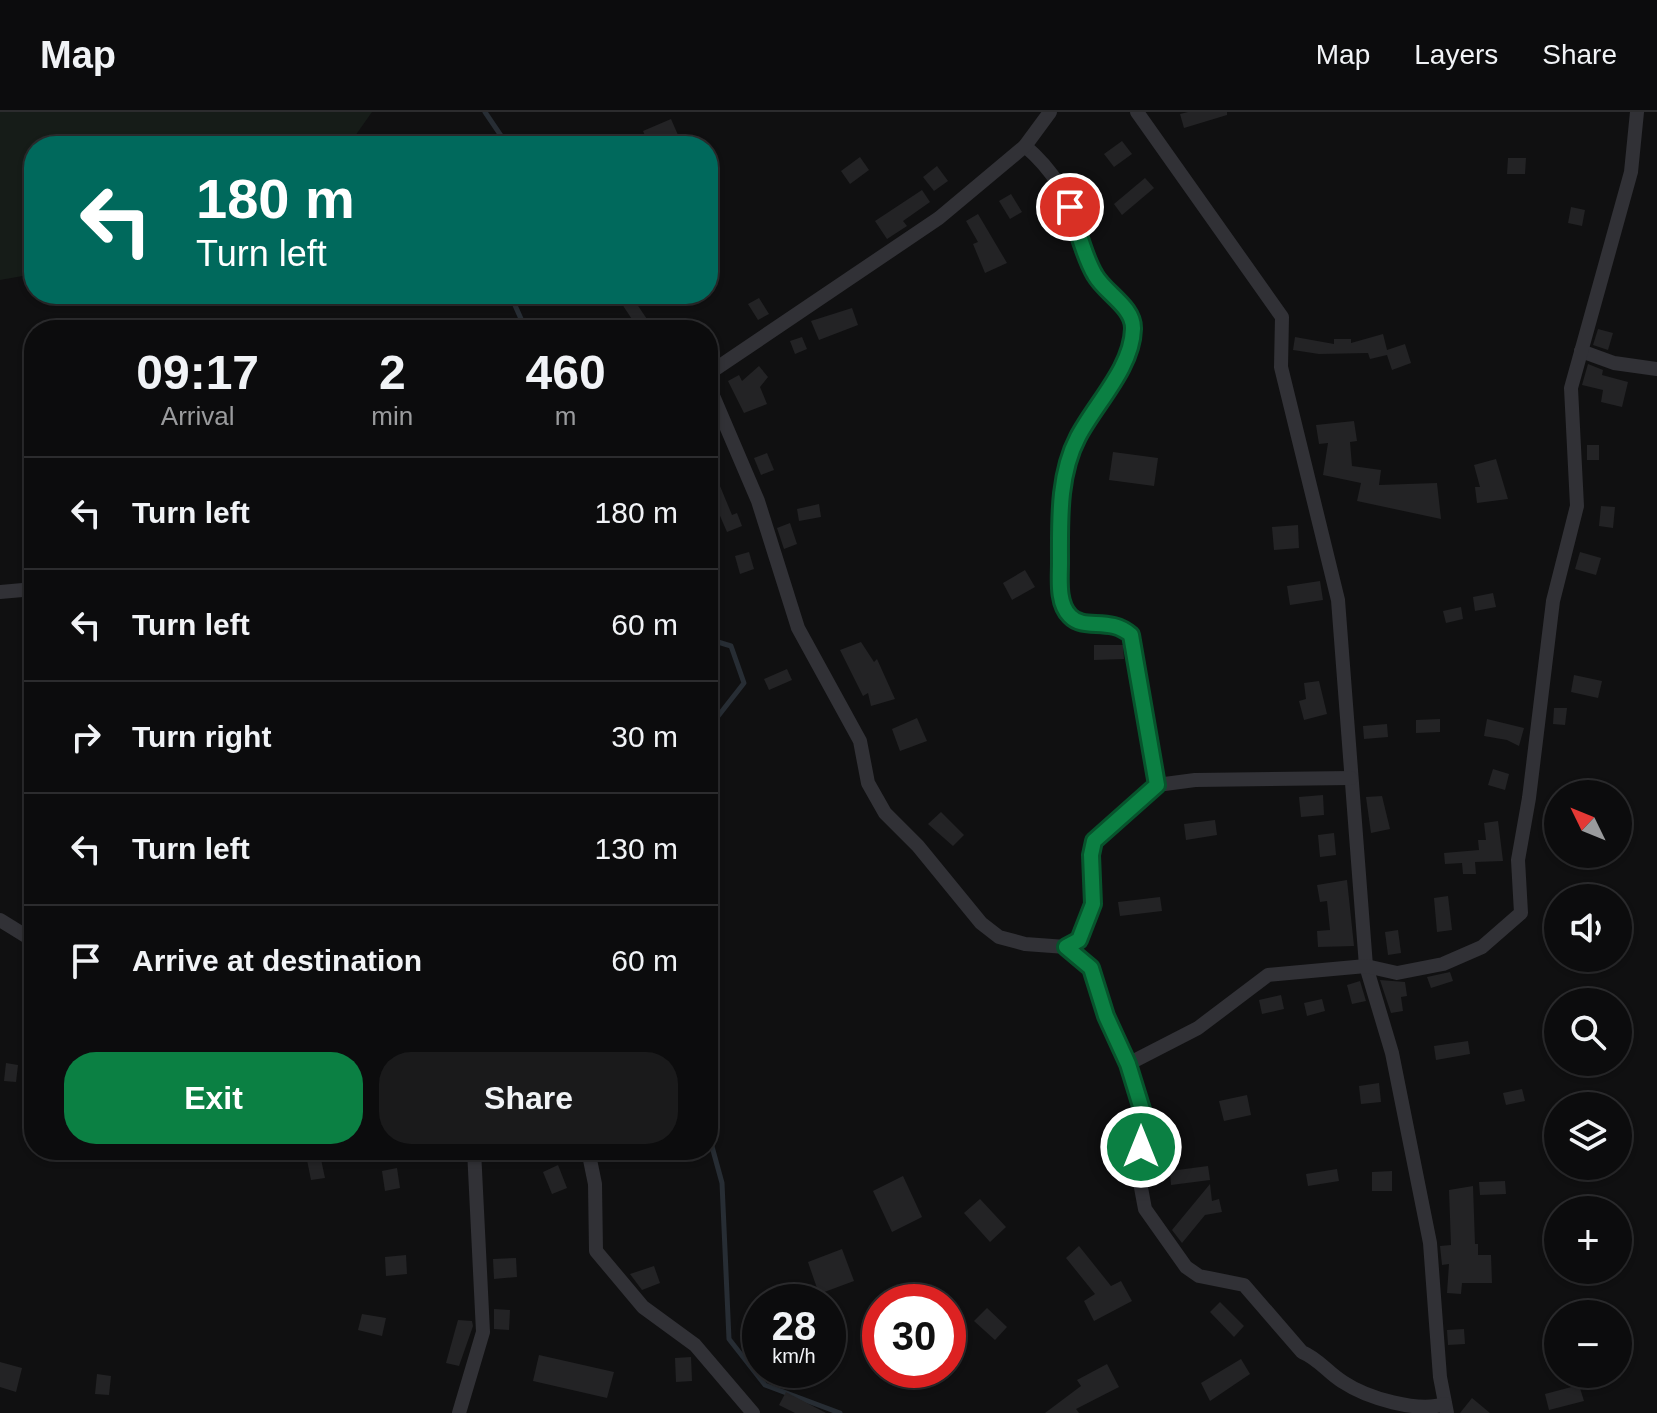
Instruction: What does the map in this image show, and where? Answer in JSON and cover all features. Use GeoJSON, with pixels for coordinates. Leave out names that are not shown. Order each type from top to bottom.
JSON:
{"type":"FeatureCollection","features":[{"type":"Feature","properties":{"kind":"street"},"geometry":{"type":"LineString","coordinates":[[718,367],[939,218],[1025,146],[1050,112]]}},
{"type":"Feature","properties":{"kind":"street"},"geometry":{"type":"LineString","coordinates":[[1066,947],[1091,968],[1106,1016],[1128,1064],[1144,1116],[1139,1177],[1145,1209],[1186,1267],[1199,1276],[1244,1285],[1302,1352],[1313,1356],[1342,1382],[1412,1408],[1446,1409],[1430,1243],[1392,1053],[1366,966],[1338,600],[1281,367],[1282,317],[1137,112]]}},
{"type":"Feature","properties":{"kind":"street"},"geometry":{"type":"LineString","coordinates":[[1128,1064],[1198,1028],[1268,975],[1366,966],[1397,973],[1455,960],[1482,947],[1521,913],[1518,860],[1521,829],[1529,798],[1553,601],[1577,506],[1571,388],[1631,172],[1637,112]]}},
{"type":"Feature","properties":{"kind":"street"},"geometry":{"type":"LineString","coordinates":[[1025,146],[1051,169],[1062,187],[1095,276],[1129,313],[1133,327],[1118,372],[1077,440],[1063,483],[1060,588],[1069,615],[1081,623],[1105,622],[1121,626],[1131,635],[1157,785]]}},
{"type":"Feature","properties":{"kind":"street"},"geometry":{"type":"LineString","coordinates":[[1581,351],[1614,363],[1656,369]]}},
{"type":"Feature","properties":{"kind":"street"},"geometry":{"type":"LineString","coordinates":[[718,407],[758,501],[798,628],[860,741],[868,783],[885,813],[918,846],[981,923],[999,937],[1025,944],[1066,947],[1079,940],[1093,904],[1091,855],[1094,841],[1157,785],[1195,780],[1351,778]]}},
{"type":"Feature","properties":{"kind":"street"},"geometry":{"type":"LineString","coordinates":[[0,592],[24,590]]}},
{"type":"Feature","properties":{"kind":"street"},"geometry":{"type":"LineString","coordinates":[[0,920],[24,935]]}},
{"type":"Feature","properties":{"kind":"street"},"geometry":{"type":"LineString","coordinates":[[459,1413],[483,1332],[474,1160]]}},
{"type":"Feature","properties":{"kind":"street"},"geometry":{"type":"LineString","coordinates":[[590,1160],[595,1184],[596,1251],[643,1307],[695,1345],[753,1413]]}},
{"type":"Feature","properties":{"kind":"shaded area"},"geometry":{"type":"Polygon","coordinates":[[[0,112],[372,112],[355,136],[24,136],[24,276],[0,280],[0,112]]]}},
{"type":"Feature","properties":{"kind":"building"},"geometry":{"type":"Polygon","coordinates":[[[1227,112],[1227,115],[1184,128],[1180,114],[1227,112]]]}},
{"type":"Feature","properties":{"kind":"building"},"geometry":{"type":"Polygon","coordinates":[[[671,119],[678,135],[645,136],[643,131],[671,119]]]}},
{"type":"Feature","properties":{"kind":"building"},"geometry":{"type":"Polygon","coordinates":[[[1122,141],[1132,154],[1114,167],[1104,154],[1122,141]]]}},
{"type":"Feature","properties":{"kind":"building"},"geometry":{"type":"Polygon","coordinates":[[[860,157],[869,170],[850,184],[841,171],[860,157]]]}},
{"type":"Feature","properties":{"kind":"building"},"geometry":{"type":"Polygon","coordinates":[[[1508,158],[1526,158],[1525,174],[1507,174],[1508,158]]]}},
{"type":"Feature","properties":{"kind":"building"},"geometry":{"type":"Polygon","coordinates":[[[937,166],[948,181],[934,191],[923,177],[937,166]]]}},
{"type":"Feature","properties":{"kind":"building"},"geometry":{"type":"Polygon","coordinates":[[[1145,178],[1154,188],[1122,215],[1114,204],[1145,178]]]}},
{"type":"Feature","properties":{"kind":"building"},"geometry":{"type":"Polygon","coordinates":[[[922,190],[930,202],[903,221],[907,226],[887,239],[875,221],[922,190]]]}},
{"type":"Feature","properties":{"kind":"building"},"geometry":{"type":"Polygon","coordinates":[[[1011,194],[1022,212],[1010,219],[999,201],[1011,194]]]}},
{"type":"Feature","properties":{"kind":"building"},"geometry":{"type":"Polygon","coordinates":[[[1571,207],[1585,210],[1582,226],[1568,223],[1571,207]]]}},
{"type":"Feature","properties":{"kind":"building"},"geometry":{"type":"Polygon","coordinates":[[[978,214],[1007,263],[985,273],[973,244],[978,242],[966,221],[978,214]]]}},
{"type":"Feature","properties":{"kind":"building"},"geometry":{"type":"Polygon","coordinates":[[[759,298],[769,314],[758,320],[748,304],[759,298]]]}},
{"type":"Feature","properties":{"kind":"building"},"geometry":{"type":"Polygon","coordinates":[[[622,304],[637,304],[648,320],[632,320],[622,304]]]}},
{"type":"Feature","properties":{"kind":"building"},"geometry":{"type":"Polygon","coordinates":[[[852,308],[858,325],[819,340],[811,321],[852,308]]]}},
{"type":"Feature","properties":{"kind":"building"},"geometry":{"type":"Polygon","coordinates":[[[1598,329],[1613,333],[1608,350],[1593,345],[1598,329]]]}},
{"type":"Feature","properties":{"kind":"building"},"geometry":{"type":"Polygon","coordinates":[[[1383,334],[1387,350],[1405,344],[1411,363],[1392,370],[1387,355],[1370,359],[1368,353],[1319,354],[1293,350],[1295,337],[1334,344],[1334,339],[1351,339],[1351,343],[1383,334]]]}},
{"type":"Feature","properties":{"kind":"building"},"geometry":{"type":"Polygon","coordinates":[[[802,337],[807,349],[795,354],[790,341],[802,337]]]}},
{"type":"Feature","properties":{"kind":"building"},"geometry":{"type":"Polygon","coordinates":[[[1588,364],[1603,370],[1602,375],[1628,382],[1622,407],[1601,402],[1603,390],[1582,385],[1588,364]]]}},
{"type":"Feature","properties":{"kind":"building"},"geometry":{"type":"Polygon","coordinates":[[[759,366],[768,377],[760,387],[767,404],[744,413],[728,381],[739,375],[742,381],[759,366]]]}},
{"type":"Feature","properties":{"kind":"building"},"geometry":{"type":"Polygon","coordinates":[[[1354,421],[1357,441],[1350,442],[1352,466],[1381,470],[1379,485],[1437,483],[1441,519],[1357,501],[1361,483],[1323,475],[1328,443],[1319,444],[1316,425],[1354,421]]]}},
{"type":"Feature","properties":{"kind":"building"},"geometry":{"type":"Polygon","coordinates":[[[1587,445],[1599,445],[1599,460],[1587,460],[1587,445]]]}},
{"type":"Feature","properties":{"kind":"building"},"geometry":{"type":"Polygon","coordinates":[[[1113,452],[1158,458],[1154,486],[1109,480],[1113,452]]]}},
{"type":"Feature","properties":{"kind":"building"},"geometry":{"type":"Polygon","coordinates":[[[767,453],[774,470],[761,475],[754,458],[767,453]]]}},
{"type":"Feature","properties":{"kind":"building"},"geometry":{"type":"Polygon","coordinates":[[[1496,459],[1508,499],[1477,503],[1475,487],[1480,487],[1474,465],[1496,459]]]}},
{"type":"Feature","properties":{"kind":"building"},"geometry":{"type":"Polygon","coordinates":[[[718,481],[732,515],[737,513],[742,526],[727,532],[718,511],[718,481]]]}},
{"type":"Feature","properties":{"kind":"building"},"geometry":{"type":"Polygon","coordinates":[[[819,504],[821,517],[799,521],[797,509],[819,504]]]}},
{"type":"Feature","properties":{"kind":"building"},"geometry":{"type":"Polygon","coordinates":[[[1601,506],[1615,507],[1613,528],[1599,526],[1601,506]]]}},
{"type":"Feature","properties":{"kind":"building"},"geometry":{"type":"Polygon","coordinates":[[[790,523],[797,544],[784,549],[777,528],[790,523]]]}},
{"type":"Feature","properties":{"kind":"building"},"geometry":{"type":"Polygon","coordinates":[[[1298,525],[1299,548],[1274,550],[1272,527],[1298,525]]]}},
{"type":"Feature","properties":{"kind":"building"},"geometry":{"type":"Polygon","coordinates":[[[749,552],[754,569],[740,574],[735,556],[749,552]]]}},
{"type":"Feature","properties":{"kind":"building"},"geometry":{"type":"Polygon","coordinates":[[[1580,552],[1601,558],[1596,575],[1575,569],[1580,552]]]}},
{"type":"Feature","properties":{"kind":"building"},"geometry":{"type":"Polygon","coordinates":[[[1025,570],[1035,587],[1012,600],[1003,583],[1025,570]]]}},
{"type":"Feature","properties":{"kind":"building"},"geometry":{"type":"Polygon","coordinates":[[[1320,581],[1323,600],[1290,605],[1287,586],[1320,581]]]}},
{"type":"Feature","properties":{"kind":"building"},"geometry":{"type":"Polygon","coordinates":[[[1493,593],[1496,607],[1475,611],[1473,597],[1493,593]]]}},
{"type":"Feature","properties":{"kind":"building"},"geometry":{"type":"Polygon","coordinates":[[[1461,607],[1463,619],[1446,623],[1443,611],[1461,607]]]}},
{"type":"Feature","properties":{"kind":"building"},"geometry":{"type":"Polygon","coordinates":[[[861,642],[874,662],[877,659],[895,699],[871,706],[868,693],[863,696],[840,650],[861,642]]]}},
{"type":"Feature","properties":{"kind":"building"},"geometry":{"type":"Polygon","coordinates":[[[1094,645],[1123,645],[1124,659],[1094,660],[1094,645]]]}},
{"type":"Feature","properties":{"kind":"building"},"geometry":{"type":"Polygon","coordinates":[[[787,669],[792,680],[769,690],[764,679],[787,669]]]}},
{"type":"Feature","properties":{"kind":"building"},"geometry":{"type":"Polygon","coordinates":[[[1574,675],[1602,681],[1598,698],[1571,692],[1574,675]]]}},
{"type":"Feature","properties":{"kind":"building"},"geometry":{"type":"Polygon","coordinates":[[[1319,681],[1327,714],[1304,720],[1299,701],[1306,699],[1304,683],[1319,681]]]}},
{"type":"Feature","properties":{"kind":"building"},"geometry":{"type":"Polygon","coordinates":[[[1554,708],[1567,708],[1565,725],[1553,724],[1554,708]]]}},
{"type":"Feature","properties":{"kind":"building"},"geometry":{"type":"Polygon","coordinates":[[[917,718],[927,741],[900,751],[892,729],[917,718]]]}},
{"type":"Feature","properties":{"kind":"building"},"geometry":{"type":"Polygon","coordinates":[[[1440,719],[1440,732],[1416,733],[1416,720],[1440,719]]]}},
{"type":"Feature","properties":{"kind":"building"},"geometry":{"type":"Polygon","coordinates":[[[1487,719],[1524,728],[1519,746],[1507,740],[1484,736],[1487,719]]]}},
{"type":"Feature","properties":{"kind":"building"},"geometry":{"type":"Polygon","coordinates":[[[1387,724],[1388,737],[1364,739],[1363,726],[1387,724]]]}},
{"type":"Feature","properties":{"kind":"building"},"geometry":{"type":"Polygon","coordinates":[[[1493,769],[1509,774],[1505,790],[1488,785],[1493,769]]]}},
{"type":"Feature","properties":{"kind":"building"},"geometry":{"type":"Polygon","coordinates":[[[1323,795],[1324,815],[1301,817],[1299,797],[1323,795]]]}},
{"type":"Feature","properties":{"kind":"building"},"geometry":{"type":"Polygon","coordinates":[[[1382,796],[1390,829],[1371,833],[1366,797],[1382,796]]]}},
{"type":"Feature","properties":{"kind":"building"},"geometry":{"type":"Polygon","coordinates":[[[941,812],[964,835],[953,846],[928,824],[941,812]]]}},
{"type":"Feature","properties":{"kind":"building"},"geometry":{"type":"Polygon","coordinates":[[[1215,820],[1217,835],[1186,840],[1184,824],[1215,820]]]}},
{"type":"Feature","properties":{"kind":"building"},"geometry":{"type":"Polygon","coordinates":[[[1498,821],[1503,861],[1475,862],[1476,874],[1463,874],[1462,863],[1445,864],[1444,853],[1479,850],[1478,840],[1486,840],[1484,823],[1498,821]]]}},
{"type":"Feature","properties":{"kind":"building"},"geometry":{"type":"Polygon","coordinates":[[[1334,833],[1336,855],[1320,857],[1318,835],[1334,833]]]}},
{"type":"Feature","properties":{"kind":"building"},"geometry":{"type":"Polygon","coordinates":[[[1347,880],[1354,946],[1318,947],[1317,931],[1330,930],[1327,901],[1320,902],[1317,885],[1347,880]]]}},
{"type":"Feature","properties":{"kind":"building"},"geometry":{"type":"Polygon","coordinates":[[[1448,896],[1452,930],[1437,932],[1434,898],[1448,896]]]}},
{"type":"Feature","properties":{"kind":"building"},"geometry":{"type":"Polygon","coordinates":[[[1160,897],[1162,911],[1120,916],[1118,902],[1160,897]]]}},
{"type":"Feature","properties":{"kind":"building"},"geometry":{"type":"Polygon","coordinates":[[[1398,930],[1401,953],[1388,955],[1385,932],[1398,930]]]}},
{"type":"Feature","properties":{"kind":"building"},"geometry":{"type":"Polygon","coordinates":[[[1450,972],[1453,981],[1431,988],[1427,977],[1450,972]]]}},
{"type":"Feature","properties":{"kind":"building"},"geometry":{"type":"Polygon","coordinates":[[[1380,980],[1405,982],[1407,996],[1401,997],[1403,1011],[1391,1013],[1380,980]]]}},
{"type":"Feature","properties":{"kind":"building"},"geometry":{"type":"Polygon","coordinates":[[[1360,981],[1366,1001],[1352,1004],[1347,985],[1360,981]]]}},
{"type":"Feature","properties":{"kind":"building"},"geometry":{"type":"Polygon","coordinates":[[[1281,995],[1284,1009],[1262,1014],[1259,1000],[1281,995]]]}},
{"type":"Feature","properties":{"kind":"building"},"geometry":{"type":"Polygon","coordinates":[[[1322,999],[1325,1011],[1307,1016],[1304,1003],[1322,999]]]}},
{"type":"Feature","properties":{"kind":"building"},"geometry":{"type":"Polygon","coordinates":[[[1468,1041],[1470,1054],[1436,1060],[1434,1046],[1468,1041]]]}},
{"type":"Feature","properties":{"kind":"building"},"geometry":{"type":"Polygon","coordinates":[[[6,1063],[18,1065],[16,1082],[4,1081],[6,1063]]]}},
{"type":"Feature","properties":{"kind":"building"},"geometry":{"type":"Polygon","coordinates":[[[1379,1083],[1381,1102],[1361,1104],[1359,1086],[1379,1083]]]}},
{"type":"Feature","properties":{"kind":"building"},"geometry":{"type":"Polygon","coordinates":[[[1522,1089],[1525,1101],[1506,1105],[1503,1093],[1522,1089]]]}},
{"type":"Feature","properties":{"kind":"building"},"geometry":{"type":"Polygon","coordinates":[[[1247,1095],[1251,1115],[1224,1121],[1219,1101],[1247,1095]]]}},
{"type":"Feature","properties":{"kind":"building"},"geometry":{"type":"Polygon","coordinates":[[[307,1160],[321,1160],[325,1178],[311,1180],[307,1160]]]}},
{"type":"Feature","properties":{"kind":"building"},"geometry":{"type":"Polygon","coordinates":[[[558,1165],[567,1188],[552,1194],[543,1172],[558,1165]]]}},
{"type":"Feature","properties":{"kind":"building"},"geometry":{"type":"Polygon","coordinates":[[[1208,1166],[1210,1180],[1171,1185],[1170,1171],[1208,1166]]]}},
{"type":"Feature","properties":{"kind":"building"},"geometry":{"type":"Polygon","coordinates":[[[397,1168],[400,1188],[385,1191],[382,1171],[397,1168]]]}},
{"type":"Feature","properties":{"kind":"building"},"geometry":{"type":"Polygon","coordinates":[[[1337,1169],[1339,1181],[1308,1186],[1306,1174],[1337,1169]]]}},
{"type":"Feature","properties":{"kind":"building"},"geometry":{"type":"Polygon","coordinates":[[[1392,1171],[1392,1191],[1372,1191],[1372,1172],[1392,1171]]]}},
{"type":"Feature","properties":{"kind":"building"},"geometry":{"type":"Polygon","coordinates":[[[903,1176],[922,1217],[892,1232],[873,1191],[903,1176]]]}},
{"type":"Feature","properties":{"kind":"building"},"geometry":{"type":"Polygon","coordinates":[[[1505,1181],[1506,1194],[1480,1195],[1479,1182],[1505,1181]]]}},
{"type":"Feature","properties":{"kind":"building"},"geometry":{"type":"Polygon","coordinates":[[[1210,1184],[1212,1201],[1219,1199],[1222,1212],[1205,1215],[1182,1243],[1172,1230],[1210,1184]]]}},
{"type":"Feature","properties":{"kind":"building"},"geometry":{"type":"Polygon","coordinates":[[[1473,1186],[1475,1244],[1478,1244],[1478,1255],[1491,1255],[1492,1283],[1462,1283],[1461,1294],[1447,1293],[1449,1264],[1442,1265],[1440,1246],[1451,1245],[1449,1190],[1473,1186]]]}},
{"type":"Feature","properties":{"kind":"building"},"geometry":{"type":"Polygon","coordinates":[[[980,1199],[1006,1227],[990,1242],[964,1213],[980,1199]]]}},
{"type":"Feature","properties":{"kind":"building"},"geometry":{"type":"Polygon","coordinates":[[[1079,1246],[1111,1286],[1121,1281],[1132,1301],[1094,1321],[1084,1301],[1095,1294],[1066,1258],[1079,1246]]]}},
{"type":"Feature","properties":{"kind":"building"},"geometry":{"type":"Polygon","coordinates":[[[842,1249],[854,1281],[816,1284],[808,1262],[842,1249]]]}},
{"type":"Feature","properties":{"kind":"building"},"geometry":{"type":"Polygon","coordinates":[[[406,1255],[407,1274],[386,1276],[385,1257],[406,1255]]]}},
{"type":"Feature","properties":{"kind":"building"},"geometry":{"type":"Polygon","coordinates":[[[516,1258],[517,1277],[494,1279],[493,1259],[516,1258]]]}},
{"type":"Feature","properties":{"kind":"building"},"geometry":{"type":"Polygon","coordinates":[[[654,1266],[660,1283],[642,1290],[630,1274],[654,1266]]]}},
{"type":"Feature","properties":{"kind":"building"},"geometry":{"type":"Polygon","coordinates":[[[1220,1302],[1244,1326],[1234,1337],[1210,1312],[1220,1302]]]}},
{"type":"Feature","properties":{"kind":"building"},"geometry":{"type":"Polygon","coordinates":[[[987,1308],[1007,1327],[995,1340],[974,1321],[987,1308]]]}},
{"type":"Feature","properties":{"kind":"building"},"geometry":{"type":"Polygon","coordinates":[[[494,1309],[510,1310],[509,1330],[494,1329],[494,1309]]]}},
{"type":"Feature","properties":{"kind":"building"},"geometry":{"type":"Polygon","coordinates":[[[362,1314],[386,1318],[382,1336],[358,1330],[362,1314]]]}},
{"type":"Feature","properties":{"kind":"building"},"geometry":{"type":"Polygon","coordinates":[[[458,1320],[472,1321],[473,1326],[459,1366],[446,1363],[458,1320]]]}},
{"type":"Feature","properties":{"kind":"building"},"geometry":{"type":"Polygon","coordinates":[[[1464,1329],[1465,1344],[1448,1345],[1447,1330],[1464,1329]]]}},
{"type":"Feature","properties":{"kind":"building"},"geometry":{"type":"Polygon","coordinates":[[[539,1355],[614,1372],[607,1398],[533,1381],[539,1355]]]}},
{"type":"Feature","properties":{"kind":"building"},"geometry":{"type":"Polygon","coordinates":[[[691,1357],[692,1381],[676,1382],[675,1358],[691,1357]]]}},
{"type":"Feature","properties":{"kind":"building"},"geometry":{"type":"Polygon","coordinates":[[[1241,1359],[1250,1374],[1210,1401],[1201,1383],[1241,1359]]]}},
{"type":"Feature","properties":{"kind":"building"},"geometry":{"type":"Polygon","coordinates":[[[0,1362],[22,1368],[16,1392],[0,1387],[0,1362]]]}},
{"type":"Feature","properties":{"kind":"building"},"geometry":{"type":"Polygon","coordinates":[[[1107,1364],[1119,1387],[1076,1409],[1079,1413],[1045,1413],[1081,1386],[1077,1380],[1107,1364]]]}},
{"type":"Feature","properties":{"kind":"building"},"geometry":{"type":"Polygon","coordinates":[[[97,1374],[111,1376],[109,1395],[95,1394],[97,1374]]]}},
{"type":"Feature","properties":{"kind":"building"},"geometry":{"type":"Polygon","coordinates":[[[1580,1388],[1584,1401],[1549,1410],[1545,1394],[1580,1388]]]}},
{"type":"Feature","properties":{"kind":"building"},"geometry":{"type":"Polygon","coordinates":[[[786,1392],[826,1413],[795,1413],[779,1405],[786,1392]]]}},
{"type":"Feature","properties":{"kind":"building"},"geometry":{"type":"Polygon","coordinates":[[[1472,1398],[1490,1413],[1460,1413],[1472,1398]]]}},
{"type":"Feature","properties":{"kind":"waterway"},"geometry":{"type":"LineString","coordinates":[[485,112],[501,136]]}},
{"type":"Feature","properties":{"kind":"waterway"},"geometry":{"type":"LineString","coordinates":[[514,304],[522,320]]}},
{"type":"Feature","properties":{"kind":"waterway"},"geometry":{"type":"LineString","coordinates":[[718,642],[731,646],[744,683],[718,716]]}},
{"type":"Feature","properties":{"kind":"waterway"},"geometry":{"type":"LineString","coordinates":[[716,1160],[722,1183],[729,1339],[765,1385],[840,1413]]}},
{"type":"Feature","properties":{"kind":"route"},"geometry":{"type":"LineString","coordinates":[[1070,207],[1095,276],[1129,313],[1133,327],[1129,348],[1077,440],[1063,483],[1060,588],[1069,615],[1081,623],[1105,622],[1121,626],[1131,635],[1136,649],[1157,785],[1124,818],[1107,828],[1094,841],[1091,855],[1093,904],[1079,940],[1066,947],[1091,968],[1106,1016],[1128,1064],[1144,1116],[1141,1147]]}}]}
